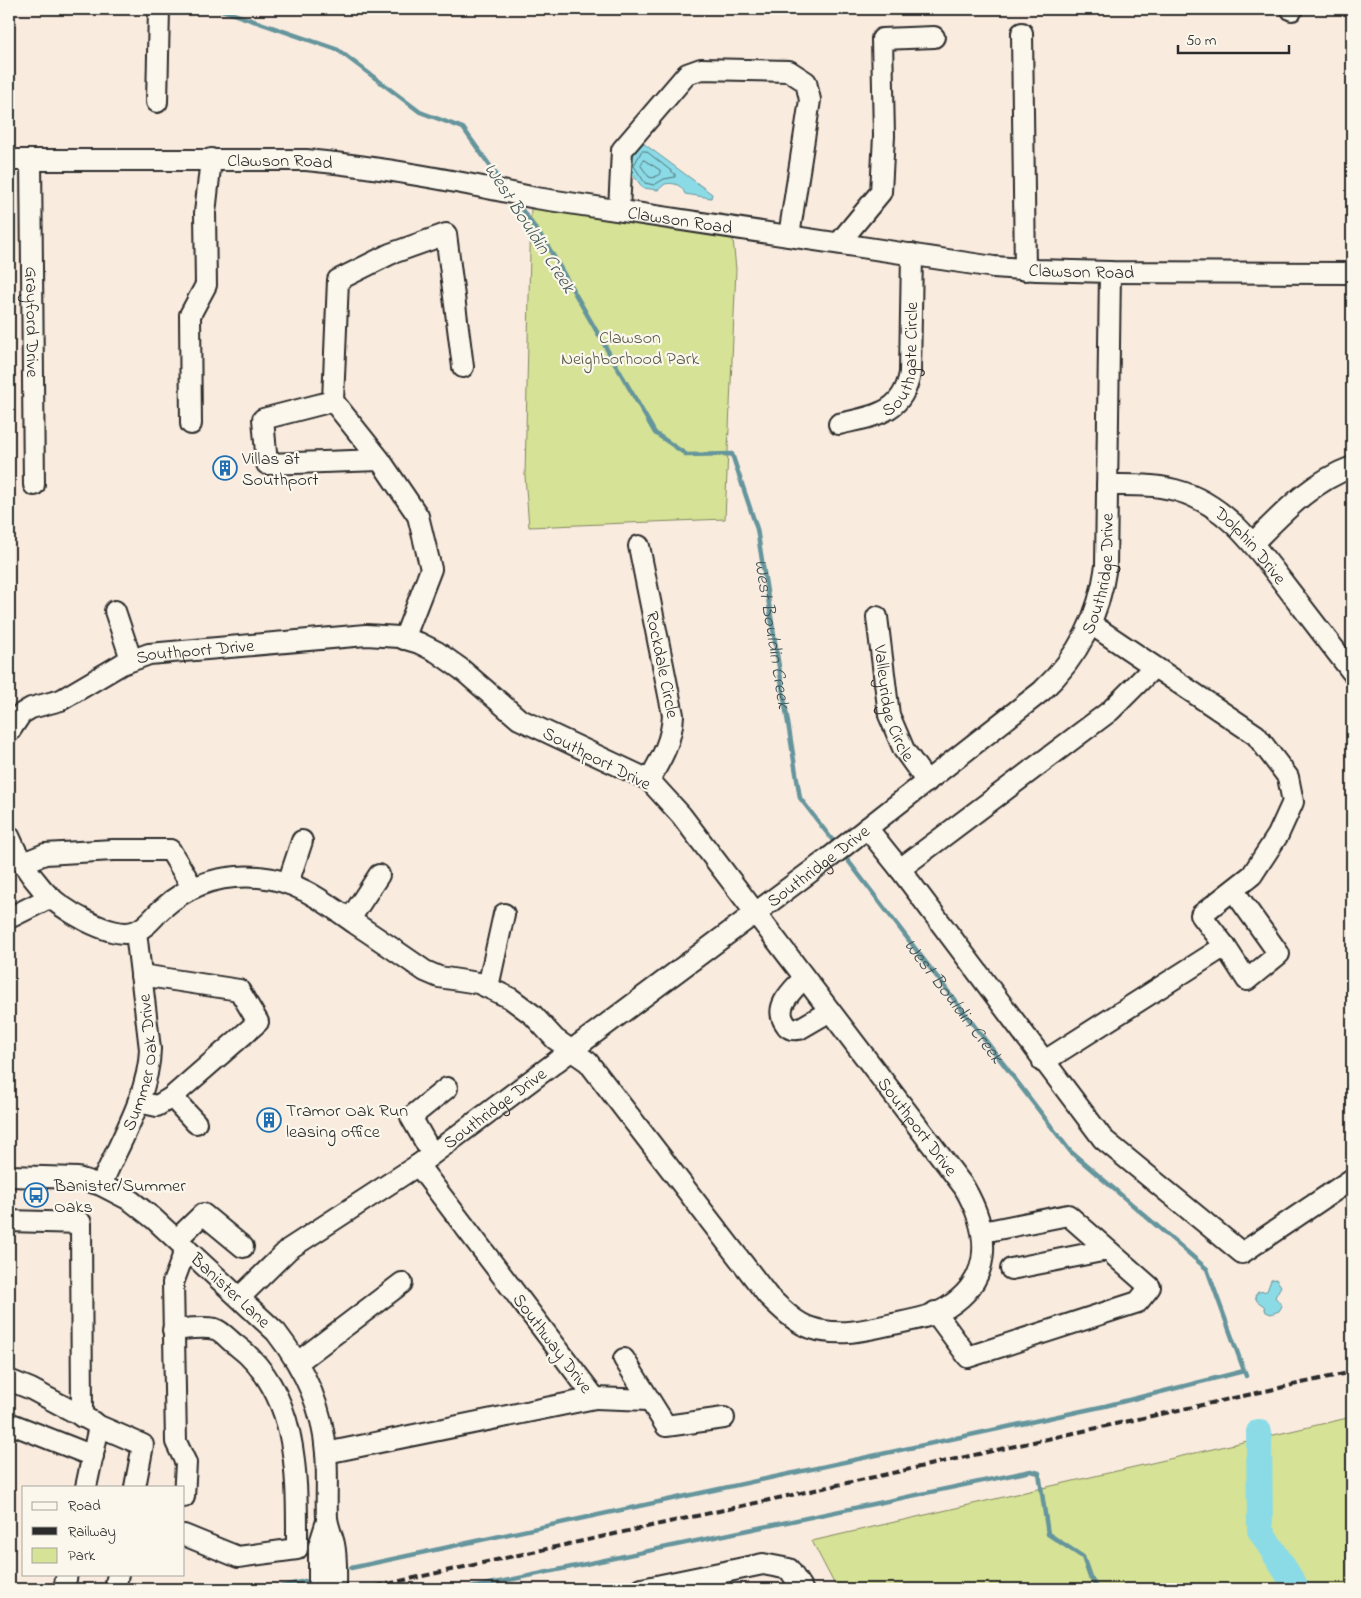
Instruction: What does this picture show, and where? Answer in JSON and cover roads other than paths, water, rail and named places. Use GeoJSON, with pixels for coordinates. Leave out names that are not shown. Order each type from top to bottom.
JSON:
{"type":"FeatureCollection","features":[{"type":"Feature","properties":{"kind":"street"},"geometry":{"type":"LineString","coordinates":[[157,102],[159,9]]}},
{"type":"Feature","properties":{"kind":"street"},"geometry":{"type":"LineString","coordinates":[[1022,34],[1025,270]]}},
{"type":"Feature","properties":{"kind":"street"},"geometry":{"type":"LineString","coordinates":[[839,243],[881,192],[884,136],[882,40],[934,37]]}},
{"type":"Feature","properties":{"kind":"street"},"geometry":{"type":"LineString","coordinates":[[619,210],[622,150],[687,74],[701,69],[789,71],[806,82],[810,100],[789,236]]}},
{"type":"Feature","properties":{"kind":"street"},"geometry":{"type":"LineString","coordinates":[[191,424],[190,315],[206,285],[206,213],[211,159]]}},
{"type":"Feature","properties":{"kind":"street","name":"Clawson Road"},"geometry":{"type":"LineString","coordinates":[[9,160],[306,160],[349,164],[473,184],[536,198],[1025,270],[1352,273]]}},
{"type":"Feature","properties":{"kind":"street","name":"Grayford Drive"},"geometry":{"type":"LineString","coordinates":[[31,160],[34,485]]}},
{"type":"Feature","properties":{"kind":"street"},"geometry":{"type":"LineString","coordinates":[[404,639],[431,568],[418,516],[380,460],[333,401],[338,280],[390,254],[446,234],[463,367]]}},
{"type":"Feature","properties":{"kind":"street","name":"Southgate Circle"},"geometry":{"type":"LineString","coordinates":[[839,424],[877,415],[890,408],[900,399],[908,387],[910,373],[912,254]]}},
{"type":"Feature","properties":{"kind":"street","name":"Southridge Drive"},"geometry":{"type":"LineString","coordinates":[[240,1297],[290,1249],[425,1159],[755,914],[927,782],[1060,675],[1072,659],[1091,624],[1098,607],[1106,566],[1110,272]]}},
{"type":"Feature","properties":{"kind":"street"},"geometry":{"type":"LineString","coordinates":[[333,401],[263,419],[267,464],[380,460]]}},
{"type":"Feature","properties":{"kind":"street"},"geometry":{"type":"LineString","coordinates":[[1253,543],[1296,500],[1318,483],[1352,467]]}},
{"type":"Feature","properties":{"kind":"street","name":"Dolphin Drive"},"geometry":{"type":"LineString","coordinates":[[1107,485],[1150,486],[1176,490],[1206,502],[1228,518],[1253,543],[1352,672]]}},
{"type":"Feature","properties":{"kind":"street","name":"Rockdale Circle"},"geometry":{"type":"LineString","coordinates":[[639,546],[673,714],[672,733],[665,754],[649,780]]}},
{"type":"Feature","properties":{"kind":"street"},"geometry":{"type":"LineString","coordinates":[[115,611],[131,659]]}},
{"type":"Feature","properties":{"kind":"street","name":"Valleyridge Circle"},"geometry":{"type":"LineString","coordinates":[[877,617],[889,715],[904,750],[927,782]]}},
{"type":"Feature","properties":{"kind":"street"},"geometry":{"type":"LineString","coordinates":[[1091,624],[1256,735],[1288,777],[1293,802],[1278,835],[1252,875],[1200,916],[1225,946],[1247,980],[1279,954],[1234,891]]}},
{"type":"Feature","properties":{"kind":"street","name":"Southport Drive"},"geometry":{"type":"LineString","coordinates":[[9,732],[21,714],[31,708],[60,700],[131,659],[149,654],[366,635],[404,639],[437,652],[462,668],[519,719],[649,780],[682,815],[755,914],[964,1187],[975,1205],[983,1232],[982,1259],[975,1280],[963,1295],[935,1312],[861,1331],[831,1332],[810,1328],[787,1314],[768,1296],[588,1062],[555,1039],[533,1015],[521,1006],[488,987],[439,977],[425,971],[309,891],[288,883],[260,877],[231,877],[202,883],[162,908],[136,932]]}},
{"type":"Feature","properties":{"kind":"street"},"geometry":{"type":"LineString","coordinates":[[900,869],[1110,711],[1154,667]]}},
{"type":"Feature","properties":{"kind":"street"},"geometry":{"type":"LineString","coordinates":[[867,828],[900,869],[1043,1062],[1103,1139],[1242,1253],[1352,1178]]}},
{"type":"Feature","properties":{"kind":"street"},"geometry":{"type":"LineString","coordinates":[[9,836],[23,863],[44,892],[65,908],[100,927],[120,933],[136,932]]}},
{"type":"Feature","properties":{"kind":"street"},"geometry":{"type":"LineString","coordinates":[[288,883],[302,841]]}},
{"type":"Feature","properties":{"kind":"street"},"geometry":{"type":"LineString","coordinates":[[23,863],[45,854],[113,850],[170,850],[193,888]]}},
{"type":"Feature","properties":{"kind":"street"},"geometry":{"type":"LineString","coordinates":[[350,919],[379,875]]}},
{"type":"Feature","properties":{"kind":"street"},"geometry":{"type":"LineString","coordinates":[[9,918],[51,897]]}},
{"type":"Feature","properties":{"kind":"street"},"geometry":{"type":"LineString","coordinates":[[488,987],[504,914]]}},
{"type":"Feature","properties":{"kind":"street","name":"Summer Oak Drive"},"geometry":{"type":"LineString","coordinates":[[101,1185],[138,1102],[150,1068],[150,1049],[136,932]]}},
{"type":"Feature","properties":{"kind":"street"},"geometry":{"type":"LineString","coordinates":[[1043,1062],[1225,946]]}},
{"type":"Feature","properties":{"kind":"street"},"geometry":{"type":"LineString","coordinates":[[138,1102],[157,1106],[172,1097],[258,1022],[239,990],[141,975]]}},
{"type":"Feature","properties":{"kind":"street"},"geometry":{"type":"LineString","coordinates":[[804,978],[788,996],[782,1007],[783,1020],[787,1026],[793,1030],[799,1029],[830,1011]]}},
{"type":"Feature","properties":{"kind":"street","name":"Southway Drive"},"geometry":{"type":"LineString","coordinates":[[326,1453],[595,1398],[425,1159],[411,1118],[448,1088]]}},
{"type":"Feature","properties":{"kind":"street"},"geometry":{"type":"LineString","coordinates":[[172,1097],[196,1123]]}},
{"type":"Feature","properties":{"kind":"street","name":"Banister Lane"},"geometry":{"type":"LineString","coordinates":[[9,1176],[62,1176],[101,1185],[130,1200],[181,1243],[276,1332],[298,1362],[315,1399],[322,1425],[326,1453],[327,1521],[334,1544],[336,1589]]}},
{"type":"Feature","properties":{"kind":"street"},"geometry":{"type":"LineString","coordinates":[[185,1486],[186,1463],[176,1442],[173,1330],[173,1283],[181,1243],[203,1214],[243,1247]]}},
{"type":"Feature","properties":{"kind":"street"},"geometry":{"type":"LineString","coordinates":[[935,1312],[968,1357],[1138,1302],[1150,1287],[1068,1215],[983,1232]]}},
{"type":"Feature","properties":{"kind":"street"},"geometry":{"type":"LineString","coordinates":[[9,1221],[81,1222],[93,1456],[86,1486]]}},
{"type":"Feature","properties":{"kind":"street"},"geometry":{"type":"LineString","coordinates":[[1011,1269],[1107,1250]]}},
{"type":"Feature","properties":{"kind":"street"},"geometry":{"type":"LineString","coordinates":[[298,1362],[402,1284]]}},
{"type":"Feature","properties":{"kind":"street"},"geometry":{"type":"LineString","coordinates":[[173,1330],[215,1329],[246,1353],[272,1383],[288,1425],[296,1463],[297,1549]]}},
{"type":"Feature","properties":{"kind":"street"},"geometry":{"type":"LineString","coordinates":[[624,1359],[666,1426],[724,1418]]}},
{"type":"Feature","properties":{"kind":"street"},"geometry":{"type":"LineString","coordinates":[[9,1380],[31,1389],[91,1421],[143,1445],[135,1486]]}},
{"type":"Feature","properties":{"kind":"street"},"geometry":{"type":"LineString","coordinates":[[595,1398],[649,1400]]}},
{"type":"Feature","properties":{"kind":"street"},"geometry":{"type":"LineString","coordinates":[[9,1423],[93,1456]]}},
{"type":"Feature","properties":{"kind":"street","name":"Banister Lane"},"geometry":{"type":"LineString","coordinates":[[319,1589],[320,1546],[327,1521]]}},
{"type":"Feature","properties":{"kind":"street"},"geometry":{"type":"LineString","coordinates":[[185,1535],[238,1558],[320,1546]]}},
{"type":"Feature","properties":{"kind":"street"},"geometry":{"type":"LineString","coordinates":[[642,1589],[763,1564],[789,1569],[802,1589]]}},
{"type":"Feature","properties":{"kind":"street"},"geometry":{"type":"LineString","coordinates":[[64,1589],[67,1576]]}},
{"type":"Feature","properties":{"kind":"street"},"geometry":{"type":"LineString","coordinates":[[115,1589],[118,1576]]}},
{"type":"Feature","properties":{"kind":"water"},"geometry":{"type":"Polygon","coordinates":[[[643,143],[712,194],[711,198],[685,194],[680,186],[672,183],[665,184],[658,190],[643,188],[630,171],[631,157],[643,143]]]}},
{"type":"Feature","properties":{"kind":"water"},"geometry":{"type":"Polygon","coordinates":[[[1276,1279],[1281,1286],[1275,1297],[1282,1306],[1279,1311],[1271,1314],[1266,1312],[1264,1306],[1257,1301],[1255,1296],[1258,1292],[1267,1291],[1271,1280],[1276,1279]]]}},
{"type":"Feature","properties":{"kind":"waterway","name":"West Bouldin Creek"},"geometry":{"type":"LineString","coordinates":[[219,9],[338,50],[420,112],[463,128],[503,184]]}},
{"type":"Feature","properties":{"kind":"waterway","name":"West Bouldin Creek"},"geometry":{"type":"LineString","coordinates":[[515,200],[546,243],[655,433],[687,455],[732,454],[757,529],[800,798],[837,846]]}},
{"type":"Feature","properties":{"kind":"waterway","name":"West Bouldin Creek"},"geometry":{"type":"LineString","coordinates":[[843,854],[1070,1151],[1207,1269],[1246,1376]]}},
{"type":"Feature","properties":{"kind":"waterway"},"geometry":{"type":"LineString","coordinates":[[351,1568],[1105,1406],[1244,1371]]}},
{"type":"Feature","properties":{"kind":"waterway","name":"West Bouldin Creek"},"geometry":{"type":"LineString","coordinates":[[1259,1432],[1260,1530],[1297,1589]]}},
{"type":"Feature","properties":{"kind":"waterway"},"geometry":{"type":"LineString","coordinates":[[466,1589],[1031,1471],[1039,1473],[1048,1534],[1083,1557],[1090,1577],[1098,1589]]}},
{"type":"Feature","properties":{"kind":"waterway"},"geometry":{"type":"LineString","coordinates":[[272,1589],[305,1581]]}},
{"type":"Feature","properties":{"kind":"railway"},"geometry":{"type":"LineString","coordinates":[[364,1589],[1352,1372]]}},
{"type":"Feature","properties":{"kind":"place","name":"Villas at Southport"},"geometry":{"type":"Point","coordinates":[225,468]}},
{"type":"Feature","properties":{"kind":"place","name":"Tramor Oak Run leasing office"},"geometry":{"type":"Point","coordinates":[269,1120]}},
{"type":"Feature","properties":{"kind":"place","name":"Banister/Summer Oaks"},"geometry":{"type":"Point","coordinates":[36,1195]}},
{"type":"Feature","properties":{"kind":"park label","name":"Clawson Neighborhood Park"},"geometry":{"type":"Point","coordinates":[630,347]}}]}
